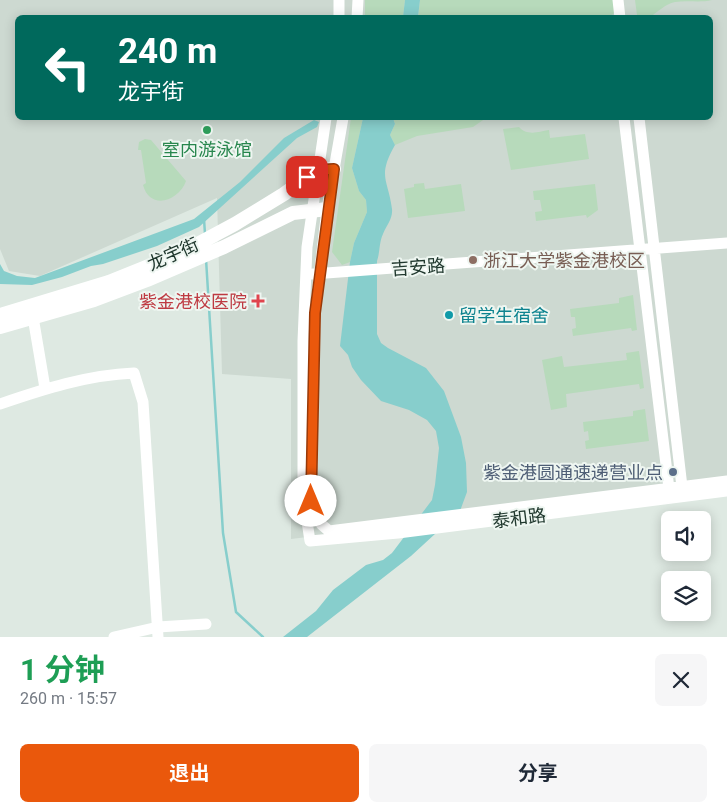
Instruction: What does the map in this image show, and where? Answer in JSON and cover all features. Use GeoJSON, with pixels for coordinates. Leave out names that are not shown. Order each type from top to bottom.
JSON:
{"type":"FeatureCollection","features":[{"type":"Feature","properties":{"kind":"street"},"geometry":{"type":"LineString","coordinates":[[339,15],[340,0]]}},
{"type":"Feature","properties":{"kind":"street"},"geometry":{"type":"LineString","coordinates":[[357,15],[358,0]]}},
{"type":"Feature","properties":{"kind":"street"},"geometry":{"type":"LineString","coordinates":[[618,0],[620,15]]}},
{"type":"Feature","properties":{"kind":"street"},"geometry":{"type":"LineString","coordinates":[[314,541],[303,495],[305,274],[317,170],[326,120]]}},
{"type":"Feature","properties":{"kind":"street"},"geometry":{"type":"LineString","coordinates":[[314,541],[311,501],[313,355],[319,274],[327,209],[343,120]]}},
{"type":"Feature","properties":{"kind":"street"},"geometry":{"type":"LineString","coordinates":[[624,120],[669,489]]}},
{"type":"Feature","properties":{"kind":"street"},"geometry":{"type":"LineString","coordinates":[[639,120],[682,487]]}},
{"type":"Feature","properties":{"kind":"street"},"geometry":{"type":"LineString","coordinates":[[317,170],[334,169]]}},
{"type":"Feature","properties":{"kind":"street","name":"龙宇街"},"geometry":{"type":"LineString","coordinates":[[0,327],[94,300],[183,259],[220,232],[284,194],[317,170]]}},
{"type":"Feature","properties":{"kind":"street","name":"龙宇街"},"geometry":{"type":"LineString","coordinates":[[0,314],[224,247],[293,213],[327,209]]}},
{"type":"Feature","properties":{"kind":"street","name":"吉安路"},"geometry":{"type":"LineString","coordinates":[[305,274],[342,273],[727,243]]}},
{"type":"Feature","properties":{"kind":"street"},"geometry":{"type":"LineString","coordinates":[[33,317],[45,388]]}},
{"type":"Feature","properties":{"kind":"street"},"geometry":{"type":"LineString","coordinates":[[0,404],[45,388],[101,375],[134,373],[144,402],[158,632]]}},
{"type":"Feature","properties":{"kind":"street"},"geometry":{"type":"LineString","coordinates":[[311,474],[321,524],[329,531],[402,526]]}},
{"type":"Feature","properties":{"kind":"street","name":"泰和路"},"geometry":{"type":"LineString","coordinates":[[463,520],[727,481]]}},
{"type":"Feature","properties":{"kind":"street","name":"泰和路"},"geometry":{"type":"LineString","coordinates":[[314,541],[402,526],[727,491]]}},
{"type":"Feature","properties":{"kind":"street"},"geometry":{"type":"LineString","coordinates":[[114,637],[206,624]]}},
{"type":"Feature","properties":{"kind":"shaded area","name":"浙江大学紫金港校区"},"geometry":{"type":"Polygon","coordinates":[[[0,0],[727,0],[727,485],[291,539],[291,379],[222,374],[217,198],[40,276],[9,271],[0,249],[0,0]]]}},
{"type":"Feature","properties":{"kind":"green space"},"geometry":{"type":"Polygon","coordinates":[[[365,0],[405,0],[403,15],[365,15],[365,0]]]}},
{"type":"Feature","properties":{"kind":"green space"},"geometry":{"type":"Polygon","coordinates":[[[420,0],[615,0],[614,13],[612,15],[418,15],[420,0]]]}},
{"type":"Feature","properties":{"kind":"green space"},"geometry":{"type":"Polygon","coordinates":[[[635,0],[712,0],[675,2],[665,6],[653,15],[637,15],[635,0]]]}},
{"type":"Feature","properties":{"kind":"green space"},"geometry":{"type":"Polygon","coordinates":[[[351,120],[363,120],[352,168],[359,191],[366,200],[367,212],[354,243],[350,262],[342,265],[332,252],[351,120]]]}},
{"type":"Feature","properties":{"kind":"green space"},"geometry":{"type":"Polygon","coordinates":[[[394,120],[483,120],[473,127],[417,136],[395,145],[390,135],[395,124],[394,120]]]}},
{"type":"Feature","properties":{"kind":"green space"},"geometry":{"type":"Polygon","coordinates":[[[519,127],[526,132],[549,130],[550,138],[585,134],[589,159],[511,170],[503,129],[519,127]]]}},
{"type":"Feature","properties":{"kind":"green space"},"geometry":{"type":"Polygon","coordinates":[[[145,139],[151,140],[186,181],[177,194],[171,198],[158,200],[152,198],[143,185],[146,183],[141,150],[138,150],[139,142],[145,139]]]}},
{"type":"Feature","properties":{"kind":"green space"},"geometry":{"type":"Polygon","coordinates":[[[424,183],[425,189],[461,184],[465,211],[408,218],[404,189],[414,187],[414,184],[424,183]]]}},
{"type":"Feature","properties":{"kind":"green space"},"geometry":{"type":"Polygon","coordinates":[[[595,184],[598,210],[587,218],[586,215],[536,221],[535,212],[542,211],[540,200],[534,200],[533,191],[595,184]]]}},
{"type":"Feature","properties":{"kind":"green space"},"geometry":{"type":"Polygon","coordinates":[[[633,295],[637,330],[632,331],[631,328],[573,336],[572,329],[576,328],[575,317],[571,317],[570,309],[619,303],[619,298],[633,295]]]}},
{"type":"Feature","properties":{"kind":"green space"},"geometry":{"type":"Polygon","coordinates":[[[639,351],[644,388],[640,389],[639,384],[566,394],[567,407],[551,410],[542,360],[562,356],[564,367],[627,360],[626,353],[639,351]]]}},
{"type":"Feature","properties":{"kind":"green space"},"geometry":{"type":"Polygon","coordinates":[[[645,409],[649,441],[586,449],[585,441],[589,440],[588,431],[584,432],[583,422],[633,416],[633,411],[645,409]]]}},
{"type":"Feature","properties":{"kind":"water"},"geometry":{"type":"Polygon","coordinates":[[[405,0],[420,0],[418,15],[403,15],[405,0]]]}},
{"type":"Feature","properties":{"kind":"water"},"geometry":{"type":"Polygon","coordinates":[[[314,120],[319,122],[317,127],[297,138],[199,227],[157,246],[62,277],[32,285],[0,284],[0,264],[4,271],[17,276],[35,278],[194,219],[240,182],[284,138],[314,120]]]}},
{"type":"Feature","properties":{"kind":"water"},"geometry":{"type":"Polygon","coordinates":[[[363,120],[394,120],[395,124],[390,135],[395,145],[386,164],[385,171],[392,213],[382,237],[377,261],[377,334],[381,343],[388,348],[426,368],[444,391],[461,437],[466,463],[467,492],[460,511],[411,556],[307,637],[283,637],[316,611],[333,590],[366,565],[383,560],[392,553],[432,500],[435,485],[439,448],[436,431],[427,420],[409,410],[381,401],[361,380],[352,367],[348,355],[340,346],[350,262],[354,243],[367,212],[366,200],[359,191],[352,168],[363,120]]]}},
{"type":"Feature","properties":{"kind":"waterway"},"geometry":{"type":"LineString","coordinates":[[204,219],[205,234]]}},
{"type":"Feature","properties":{"kind":"waterway"},"geometry":{"type":"LineString","coordinates":[[206,259],[223,533],[236,612],[263,637]]}},
{"type":"Feature","properties":{"kind":"place","name":"室内游泳馆"},"geometry":{"type":"Point","coordinates":[207,130]}},
{"type":"Feature","properties":{"kind":"place","name":"浙江大学紫金港校区"},"geometry":{"type":"Point","coordinates":[473,260]}},
{"type":"Feature","properties":{"kind":"place","name":"紫金港校医院"},"geometry":{"type":"Point","coordinates":[258,301]}},
{"type":"Feature","properties":{"kind":"place","name":"留学生宿舍"},"geometry":{"type":"Point","coordinates":[449,315]}},
{"type":"Feature","properties":{"kind":"place","name":"紫金港圆通速递营业点"},"geometry":{"type":"Point","coordinates":[673,472]}},
{"type":"Feature","properties":{"kind":"route"},"geometry":{"type":"LineString","coordinates":[[307,177],[317,170],[334,169],[327,209],[315,313],[311,501]]}}]}
